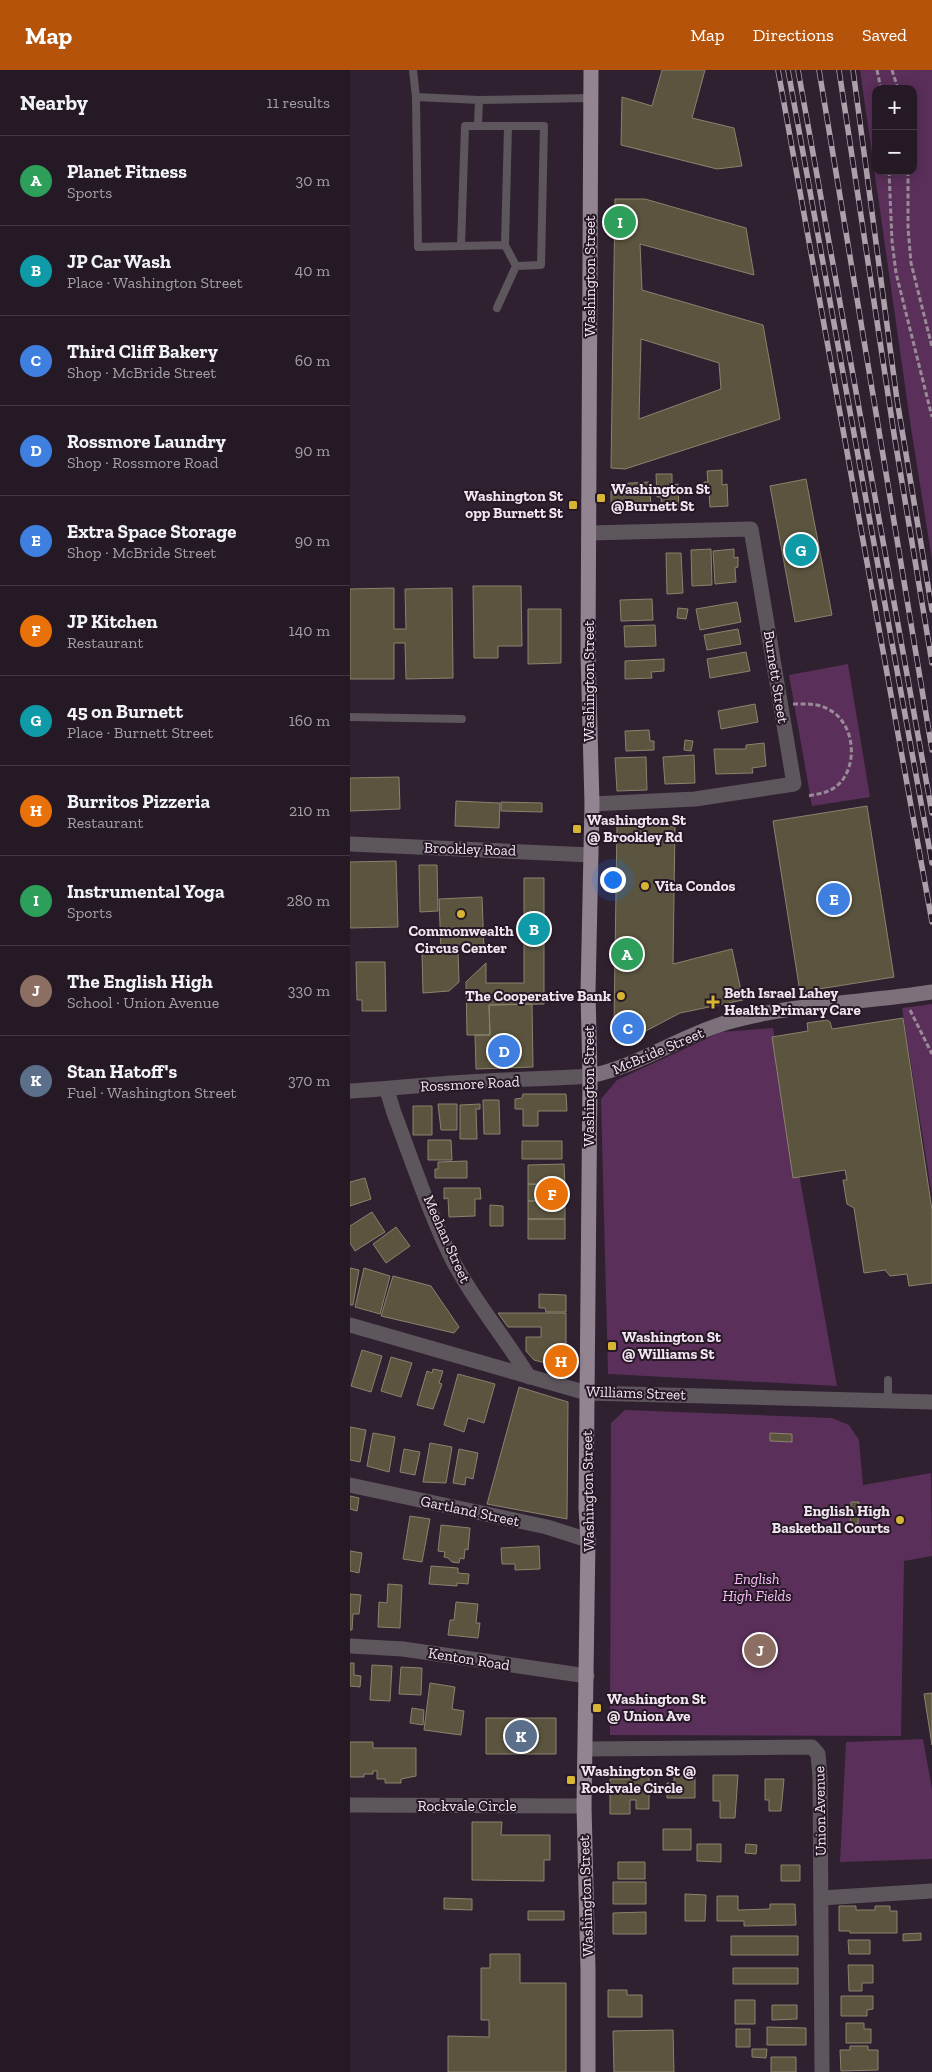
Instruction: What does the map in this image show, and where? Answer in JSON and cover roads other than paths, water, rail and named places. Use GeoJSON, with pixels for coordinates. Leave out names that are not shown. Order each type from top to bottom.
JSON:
{"type":"FeatureCollection","features":[{"type":"Feature","properties":{"kind":"main road","name":"Washington Street"},"geometry":{"type":"LineString","coordinates":[[588,2072],[588,1970],[584,1806],[588,1540],[587,1393],[590,1076],[588,993],[592,804],[588,653],[591,70]]}},
{"type":"Feature","properties":{"kind":"street","name":"Burnett Street"},"geometry":{"type":"LineString","coordinates":[[589,533],[751,530],[794,784],[695,799],[592,804]]}},
{"type":"Feature","properties":{"kind":"street","name":"Brookley Road"},"geometry":{"type":"LineString","coordinates":[[350,844],[591,856]]}},
{"type":"Feature","properties":{"kind":"street","name":"McBride Street"},"geometry":{"type":"LineString","coordinates":[[590,1076],[610,1072],[690,1036],[727,1022],[760,1014],[838,1002],[932,992]]}},
{"type":"Feature","properties":{"kind":"street","name":"Rossmore Road"},"geometry":{"type":"LineString","coordinates":[[350,1091],[387,1090],[468,1082],[532,1081],[590,1076]]}},
{"type":"Feature","properties":{"kind":"street","name":"Meehan Street"},"geometry":{"type":"LineString","coordinates":[[387,1090],[394,1113],[450,1254],[475,1300],[505,1338],[529,1377]]}},
{"type":"Feature","properties":{"kind":"street","name":"Williams Street"},"geometry":{"type":"LineString","coordinates":[[350,1325],[587,1393],[932,1402]]}},
{"type":"Feature","properties":{"kind":"street","name":"Gartland Street"},"geometry":{"type":"LineString","coordinates":[[350,1485],[547,1527],[588,1540]]}},
{"type":"Feature","properties":{"kind":"street","name":"Kenton Road"},"geometry":{"type":"LineString","coordinates":[[350,1646],[403,1648],[587,1676]]}},
{"type":"Feature","properties":{"kind":"street","name":"Union Avenue"},"geometry":{"type":"LineString","coordinates":[[586,1749],[812,1747],[818,1754],[820,1777],[822,2072]]}},
{"type":"Feature","properties":{"kind":"street","name":"Rockvale Circle"},"geometry":{"type":"LineString","coordinates":[[350,1806],[584,1806]]}},
{"type":"Feature","properties":{"kind":"street"},"geometry":{"type":"LineString","coordinates":[[821,1898],[932,1891]]}},
{"type":"Feature","properties":{"kind":"lane"},"geometry":{"type":"LineString","coordinates":[[413,70],[416,97],[418,247],[505,245]]}},
{"type":"Feature","properties":{"kind":"lane"},"geometry":{"type":"LineString","coordinates":[[416,97],[479,100],[591,98]]}},
{"type":"Feature","properties":{"kind":"lane"},"geometry":{"type":"LineString","coordinates":[[478,126],[479,100]]}},
{"type":"Feature","properties":{"kind":"lane"},"geometry":{"type":"LineString","coordinates":[[461,246],[465,126],[544,126],[541,266],[516,266]]}},
{"type":"Feature","properties":{"kind":"lane"},"geometry":{"type":"LineString","coordinates":[[508,126],[505,245],[516,266]]}},
{"type":"Feature","properties":{"kind":"lane"},"geometry":{"type":"LineString","coordinates":[[497,308],[516,266]]}},
{"type":"Feature","properties":{"kind":"lane"},"geometry":{"type":"LineString","coordinates":[[350,716],[462,718]]}},
{"type":"Feature","properties":{"kind":"lane"},"geometry":{"type":"LineString","coordinates":[[888,1380],[888,1401]]}},
{"type":"Feature","properties":{"kind":"railway"},"geometry":{"type":"LineString","coordinates":[[778,70],[932,922]]}},
{"type":"Feature","properties":{"kind":"railway"},"geometry":{"type":"LineString","coordinates":[[788,70],[932,863]]}},
{"type":"Feature","properties":{"kind":"railway"},"geometry":{"type":"LineString","coordinates":[[798,70],[932,813]]}},
{"type":"Feature","properties":{"kind":"railway"},"geometry":{"type":"LineString","coordinates":[[819,70],[932,750]]}},
{"type":"Feature","properties":{"kind":"railway"},"geometry":{"type":"LineString","coordinates":[[839,70],[894,434],[932,663]]}},
{"type":"Feature","properties":{"kind":"railway"},"geometry":{"type":"LineString","coordinates":[[853,70],[897,400],[932,610]]}},
{"type":"Feature","properties":{"kind":"place","name":"Instrumental Yoga"},"geometry":{"type":"Point","coordinates":[620,222]}},
{"type":"Feature","properties":{"kind":"place","name":"Washington St @Burnett St"},"geometry":{"type":"Point","coordinates":[601,498]}},
{"type":"Feature","properties":{"kind":"place","name":"Washington St opp Burnett St"},"geometry":{"type":"Point","coordinates":[573,505]}},
{"type":"Feature","properties":{"kind":"place","name":"45 on Burnett"},"geometry":{"type":"Point","coordinates":[801,550]}},
{"type":"Feature","properties":{"kind":"place","name":"Washington St @ Brookley Rd"},"geometry":{"type":"Point","coordinates":[577,829]}},
{"type":"Feature","properties":{"kind":"place","name":"Vita Condos"},"geometry":{"type":"Point","coordinates":[645,886]}},
{"type":"Feature","properties":{"kind":"place","name":"Extra Space Storage"},"geometry":{"type":"Point","coordinates":[834,899]}},
{"type":"Feature","properties":{"kind":"place","name":"Commonwealth Circus Center"},"geometry":{"type":"Point","coordinates":[461,914]}},
{"type":"Feature","properties":{"kind":"place","name":"JP Car Wash"},"geometry":{"type":"Point","coordinates":[534,929]}},
{"type":"Feature","properties":{"kind":"place","name":"Planet Fitness"},"geometry":{"type":"Point","coordinates":[627,954]}},
{"type":"Feature","properties":{"kind":"place","name":"The Cooperative Bank"},"geometry":{"type":"Point","coordinates":[621,996]}},
{"type":"Feature","properties":{"kind":"place","name":"Beth Israel Lahey Health Primary Care"},"geometry":{"type":"Point","coordinates":[713,1002]}},
{"type":"Feature","properties":{"kind":"place","name":"Third Cliff Bakery"},"geometry":{"type":"Point","coordinates":[628,1028]}},
{"type":"Feature","properties":{"kind":"place","name":"Rossmore Laundry"},"geometry":{"type":"Point","coordinates":[504,1051]}},
{"type":"Feature","properties":{"kind":"place","name":"JP Kitchen"},"geometry":{"type":"Point","coordinates":[552,1194]}},
{"type":"Feature","properties":{"kind":"place","name":"Washington St @ Williams St"},"geometry":{"type":"Point","coordinates":[612,1346]}},
{"type":"Feature","properties":{"kind":"place","name":"Burritos Pizzeria"},"geometry":{"type":"Point","coordinates":[561,1361]}},
{"type":"Feature","properties":{"kind":"place","name":"English High Basketball Courts"},"geometry":{"type":"Point","coordinates":[900,1520]}},
{"type":"Feature","properties":{"kind":"place","name":"The English High"},"geometry":{"type":"Point","coordinates":[760,1650]}},
{"type":"Feature","properties":{"kind":"place","name":"Washington St @ Union Ave"},"geometry":{"type":"Point","coordinates":[597,1708]}},
{"type":"Feature","properties":{"kind":"place","name":"Stan Hatoff's"},"geometry":{"type":"Point","coordinates":[521,1736]}},
{"type":"Feature","properties":{"kind":"place","name":"Washington St @ Rockvale Circle"},"geometry":{"type":"Point","coordinates":[571,1780]}},
{"type":"Feature","properties":{"kind":"park label","name":"English High Fields"},"geometry":{"type":"Point","coordinates":[757,1588]}}]}
